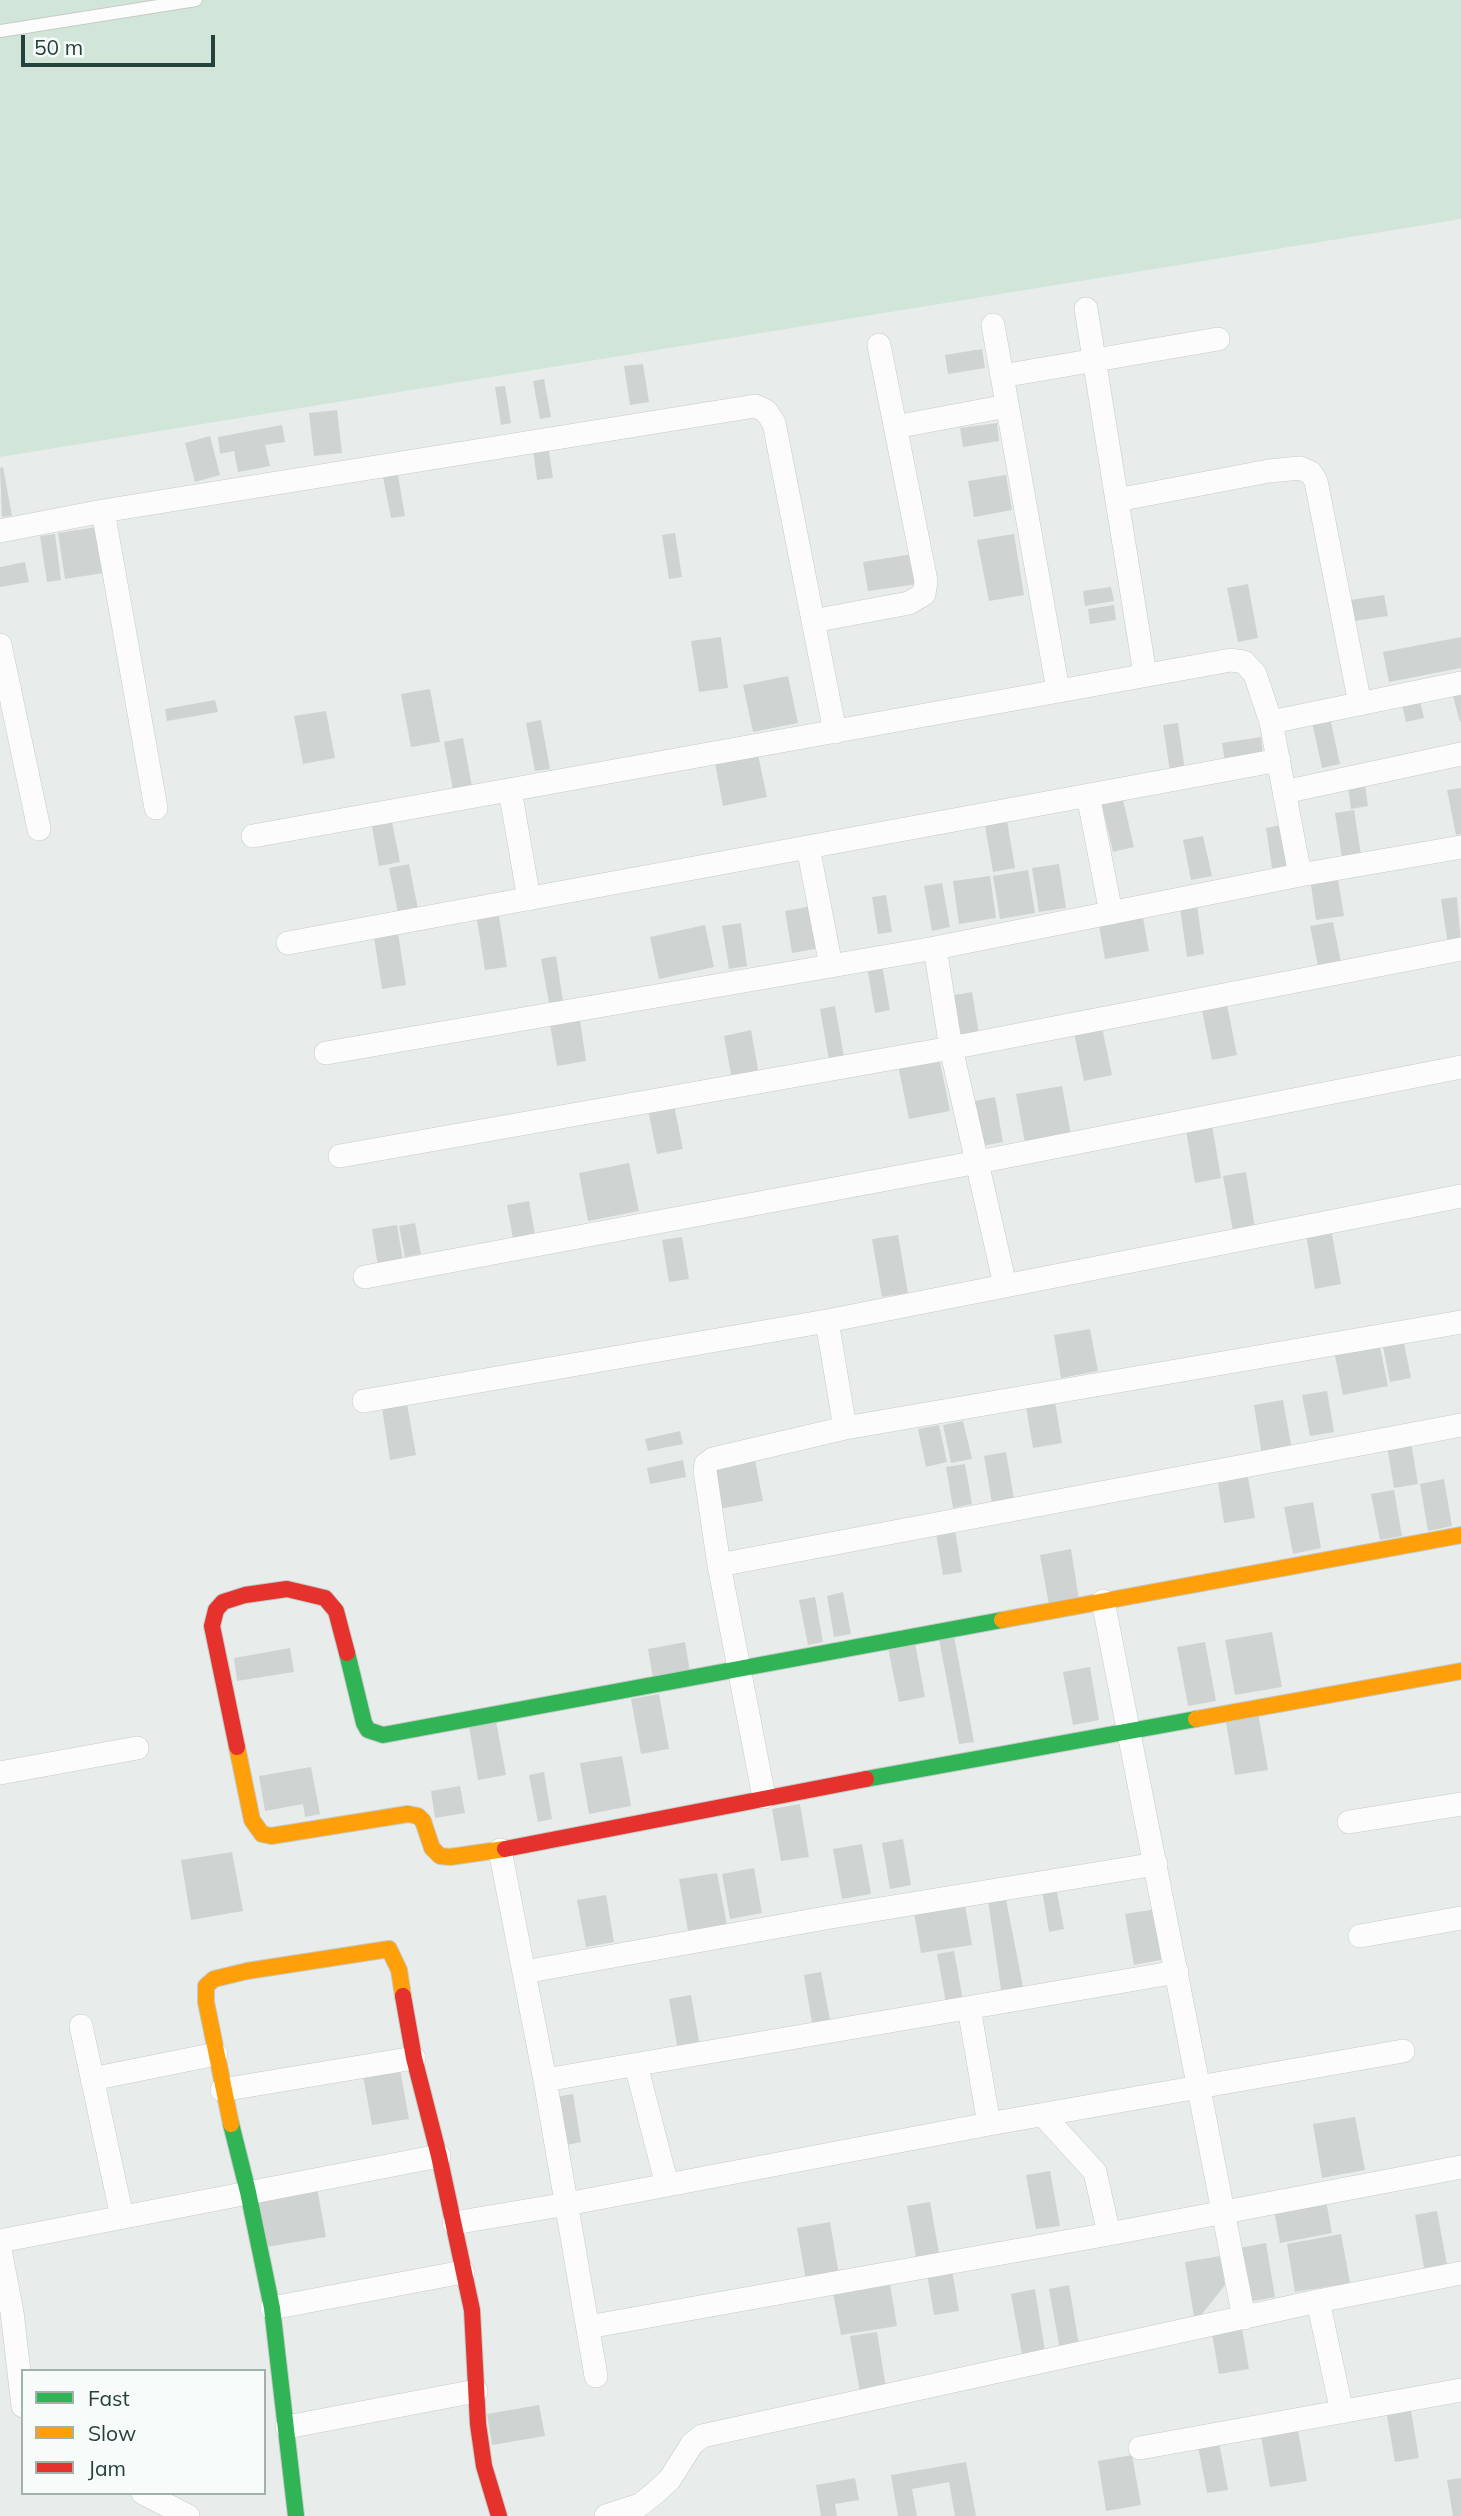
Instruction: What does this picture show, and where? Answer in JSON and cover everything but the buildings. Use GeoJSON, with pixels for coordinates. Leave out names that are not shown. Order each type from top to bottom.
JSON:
{"type":"FeatureCollection","features":[{"type":"Feature","properties":{"kind":"street"},"geometry":{"type":"LineString","coordinates":[[1086,309],[1145,674]]}},
{"type":"Feature","properties":{"kind":"street"},"geometry":{"type":"LineString","coordinates":[[993,325],[1058,690]]}},
{"type":"Feature","properties":{"kind":"street"},"geometry":{"type":"LineString","coordinates":[[1002,376],[1218,339]]}},
{"type":"Feature","properties":{"kind":"street"},"geometry":{"type":"LineString","coordinates":[[813,621],[909,603],[924,594],[926,581],[878,345]]}},
{"type":"Feature","properties":{"kind":"street"},"geometry":{"type":"LineString","coordinates":[[0,531],[103,511],[755,406],[766,411],[774,423],[835,732]]}},
{"type":"Feature","properties":{"kind":"street"},"geometry":{"type":"LineString","coordinates":[[895,427],[1007,406]]}},
{"type":"Feature","properties":{"kind":"street"},"geometry":{"type":"LineString","coordinates":[[1117,500],[1269,471],[1300,468],[1311,473],[1316,481],[1360,704]]}},
{"type":"Feature","properties":{"kind":"street"},"geometry":{"type":"LineString","coordinates":[[103,511],[156,808]]}},
{"type":"Feature","properties":{"kind":"street"},"geometry":{"type":"LineString","coordinates":[[0,645],[39,829]]}},
{"type":"Feature","properties":{"kind":"street"},"geometry":{"type":"LineString","coordinates":[[253,836],[1231,660],[1244,662],[1255,674],[1271,722],[1300,876]]}},
{"type":"Feature","properties":{"kind":"street"},"geometry":{"type":"LineString","coordinates":[[1271,722],[1461,683]]}},
{"type":"Feature","properties":{"kind":"street"},"geometry":{"type":"LineString","coordinates":[[1284,792],[1461,754]]}},
{"type":"Feature","properties":{"kind":"street"},"geometry":{"type":"LineString","coordinates":[[288,943],[1279,760]]}},
{"type":"Feature","properties":{"kind":"street"},"geometry":{"type":"LineString","coordinates":[[510,790],[528,899]]}},
{"type":"Feature","properties":{"kind":"street"},"geometry":{"type":"LineString","coordinates":[[1088,795],[1111,913]]}},
{"type":"Feature","properties":{"kind":"street"},"geometry":{"type":"LineString","coordinates":[[808,847],[831,966]]}},
{"type":"Feature","properties":{"kind":"street"},"geometry":{"type":"LineString","coordinates":[[326,1053],[935,948],[1461,847]]}},
{"type":"Feature","properties":{"kind":"street"},"geometry":{"type":"LineString","coordinates":[[935,948],[951,1048],[1005,1285]]}},
{"type":"Feature","properties":{"kind":"street"},"geometry":{"type":"LineString","coordinates":[[340,1156],[951,1048],[1461,949]]}},
{"type":"Feature","properties":{"kind":"street"},"geometry":{"type":"LineString","coordinates":[[365,1277],[978,1162],[1461,1067]]}},
{"type":"Feature","properties":{"kind":"street"},"geometry":{"type":"LineString","coordinates":[[364,1401],[827,1321],[1461,1196]]}},
{"type":"Feature","properties":{"kind":"street"},"geometry":{"type":"LineString","coordinates":[[827,1321],[845,1428]]}},
{"type":"Feature","properties":{"kind":"street"},"geometry":{"type":"LineString","coordinates":[[764,1797],[719,1565],[706,1464],[713,1459],[845,1428],[1461,1322]]}},
{"type":"Feature","properties":{"kind":"street"},"geometry":{"type":"LineString","coordinates":[[719,1565],[1461,1425]]}},
{"type":"Feature","properties":{"kind":"street"},"geometry":{"type":"LineString","coordinates":[[1461,1535],[383,1735],[368,1730],[364,1723],[336,1611],[325,1598],[287,1589],[245,1595],[223,1602],[216,1610],[212,1626],[252,1821],[262,1834],[271,1836],[408,1814],[418,1816],[423,1821],[432,1847],[440,1856],[500,1850],[764,1797],[1461,1671]]}},
{"type":"Feature","properties":{"kind":"street"},"geometry":{"type":"LineString","coordinates":[[1102,1601],[1244,2318]]}},
{"type":"Feature","properties":{"kind":"street"},"geometry":{"type":"LineString","coordinates":[[0,1773],[137,1748]]}},
{"type":"Feature","properties":{"kind":"street"},"geometry":{"type":"LineString","coordinates":[[1349,1822],[1461,1804]]}},
{"type":"Feature","properties":{"kind":"street"},"geometry":{"type":"LineString","coordinates":[[500,1850],[545,2080],[596,2376]]}},
{"type":"Feature","properties":{"kind":"street"},"geometry":{"type":"LineString","coordinates":[[524,1972],[831,1917],[1156,1864]]}},
{"type":"Feature","properties":{"kind":"street"},"geometry":{"type":"LineString","coordinates":[[1360,1936],[1461,1917]]}},
{"type":"Feature","properties":{"kind":"street"},"geometry":{"type":"LineString","coordinates":[[296,2516],[272,2308],[248,2192],[222,2090],[206,2002],[206,1986],[214,1979],[247,1971],[388,1949],[399,1970],[414,2058],[439,2157],[472,2310],[478,2424],[484,2466],[499,2516]]}},
{"type":"Feature","properties":{"kind":"street"},"geometry":{"type":"LineString","coordinates":[[545,2080],[1177,1972]]}},
{"type":"Feature","properties":{"kind":"street"},"geometry":{"type":"LineString","coordinates":[[969,2008],[989,2124]]}},
{"type":"Feature","properties":{"kind":"street"},"geometry":{"type":"LineString","coordinates":[[81,2026],[122,2217]]}},
{"type":"Feature","properties":{"kind":"street"},"geometry":{"type":"LineString","coordinates":[[454,2223],[1403,2051]]}},
{"type":"Feature","properties":{"kind":"street"},"geometry":{"type":"LineString","coordinates":[[92,2079],[216,2054]]}},
{"type":"Feature","properties":{"kind":"street"},"geometry":{"type":"LineString","coordinates":[[222,2090],[414,2058]]}},
{"type":"Feature","properties":{"kind":"street"},"geometry":{"type":"LineString","coordinates":[[636,2065],[667,2185]]}},
{"type":"Feature","properties":{"kind":"street"},"geometry":{"type":"LineString","coordinates":[[1043,2115],[1095,2172],[1109,2234]]}},
{"type":"Feature","properties":{"kind":"street"},"geometry":{"type":"LineString","coordinates":[[0,2241],[439,2157]]}},
{"type":"Feature","properties":{"kind":"street"},"geometry":{"type":"LineString","coordinates":[[588,2327],[1109,2234],[1461,2166]]}},
{"type":"Feature","properties":{"kind":"street"},"geometry":{"type":"LineString","coordinates":[[0,2250],[12,2312],[21,2389]]}},
{"type":"Feature","properties":{"kind":"street"},"geometry":{"type":"LineString","coordinates":[[272,2308],[463,2272]]}},
{"type":"Feature","properties":{"kind":"street"},"geometry":{"type":"LineString","coordinates":[[606,2516],[640,2505],[655,2493],[670,2479],[692,2444],[702,2436],[1318,2301],[1461,2273]]}},
{"type":"Feature","properties":{"kind":"street"},"geometry":{"type":"LineString","coordinates":[[1318,2301],[1342,2412]]}},
{"type":"Feature","properties":{"kind":"street"},"geometry":{"type":"LineString","coordinates":[[1140,2448],[1461,2390]]}},
{"type":"Feature","properties":{"kind":"street"},"geometry":{"type":"LineString","coordinates":[[287,2427],[476,2391]]}},
{"type":"Feature","properties":{"kind":"street"},"geometry":{"type":"LineString","coordinates":[[147,2495],[188,2516]]}},
{"type":"Feature","properties":{"kind":"lane"},"geometry":{"type":"LineString","coordinates":[[0,31],[195,0]]}},
{"type":"Feature","properties":{"kind":"green space"},"geometry":{"type":"Polygon","coordinates":[[[0,0],[1461,0],[1461,219],[0,457],[0,0]]]}},
{"type":"Feature","properties":{"kind":"traffic: fast"},"geometry":{"type":"LineString","coordinates":[[347,1653],[364,1723],[368,1730],[383,1735],[1002,1620]]}},
{"type":"Feature","properties":{"kind":"traffic: fast"},"geometry":{"type":"LineString","coordinates":[[866,1779],[1196,1719]]}},
{"type":"Feature","properties":{"kind":"traffic: fast"},"geometry":{"type":"LineString","coordinates":[[231,2124],[272,2308],[296,2516]]}},
{"type":"Feature","properties":{"kind":"traffic: slow"},"geometry":{"type":"LineString","coordinates":[[1002,1620],[1461,1535]]}},
{"type":"Feature","properties":{"kind":"traffic: slow"},"geometry":{"type":"LineString","coordinates":[[1196,1719],[1461,1671]]}},
{"type":"Feature","properties":{"kind":"traffic: slow"},"geometry":{"type":"LineString","coordinates":[[237,1747],[252,1820],[262,1834],[271,1836],[408,1814],[418,1816],[423,1821],[432,1848],[440,1856],[505,1849]]}},
{"type":"Feature","properties":{"kind":"traffic: slow"},"geometry":{"type":"LineString","coordinates":[[231,2124],[206,2002],[206,1986],[214,1979],[247,1971],[389,1949],[399,1970],[403,1996]]}},
{"type":"Feature","properties":{"kind":"traffic: jam"},"geometry":{"type":"LineString","coordinates":[[237,1747],[212,1626],[216,1610],[223,1602],[245,1595],[287,1589],[325,1598],[336,1611],[347,1653]]}},
{"type":"Feature","properties":{"kind":"traffic: jam"},"geometry":{"type":"LineString","coordinates":[[505,1849],[866,1779]]}},
{"type":"Feature","properties":{"kind":"traffic: jam"},"geometry":{"type":"LineString","coordinates":[[403,1996],[414,2058],[439,2156],[472,2310],[478,2424],[484,2466],[499,2516]]}}]}
